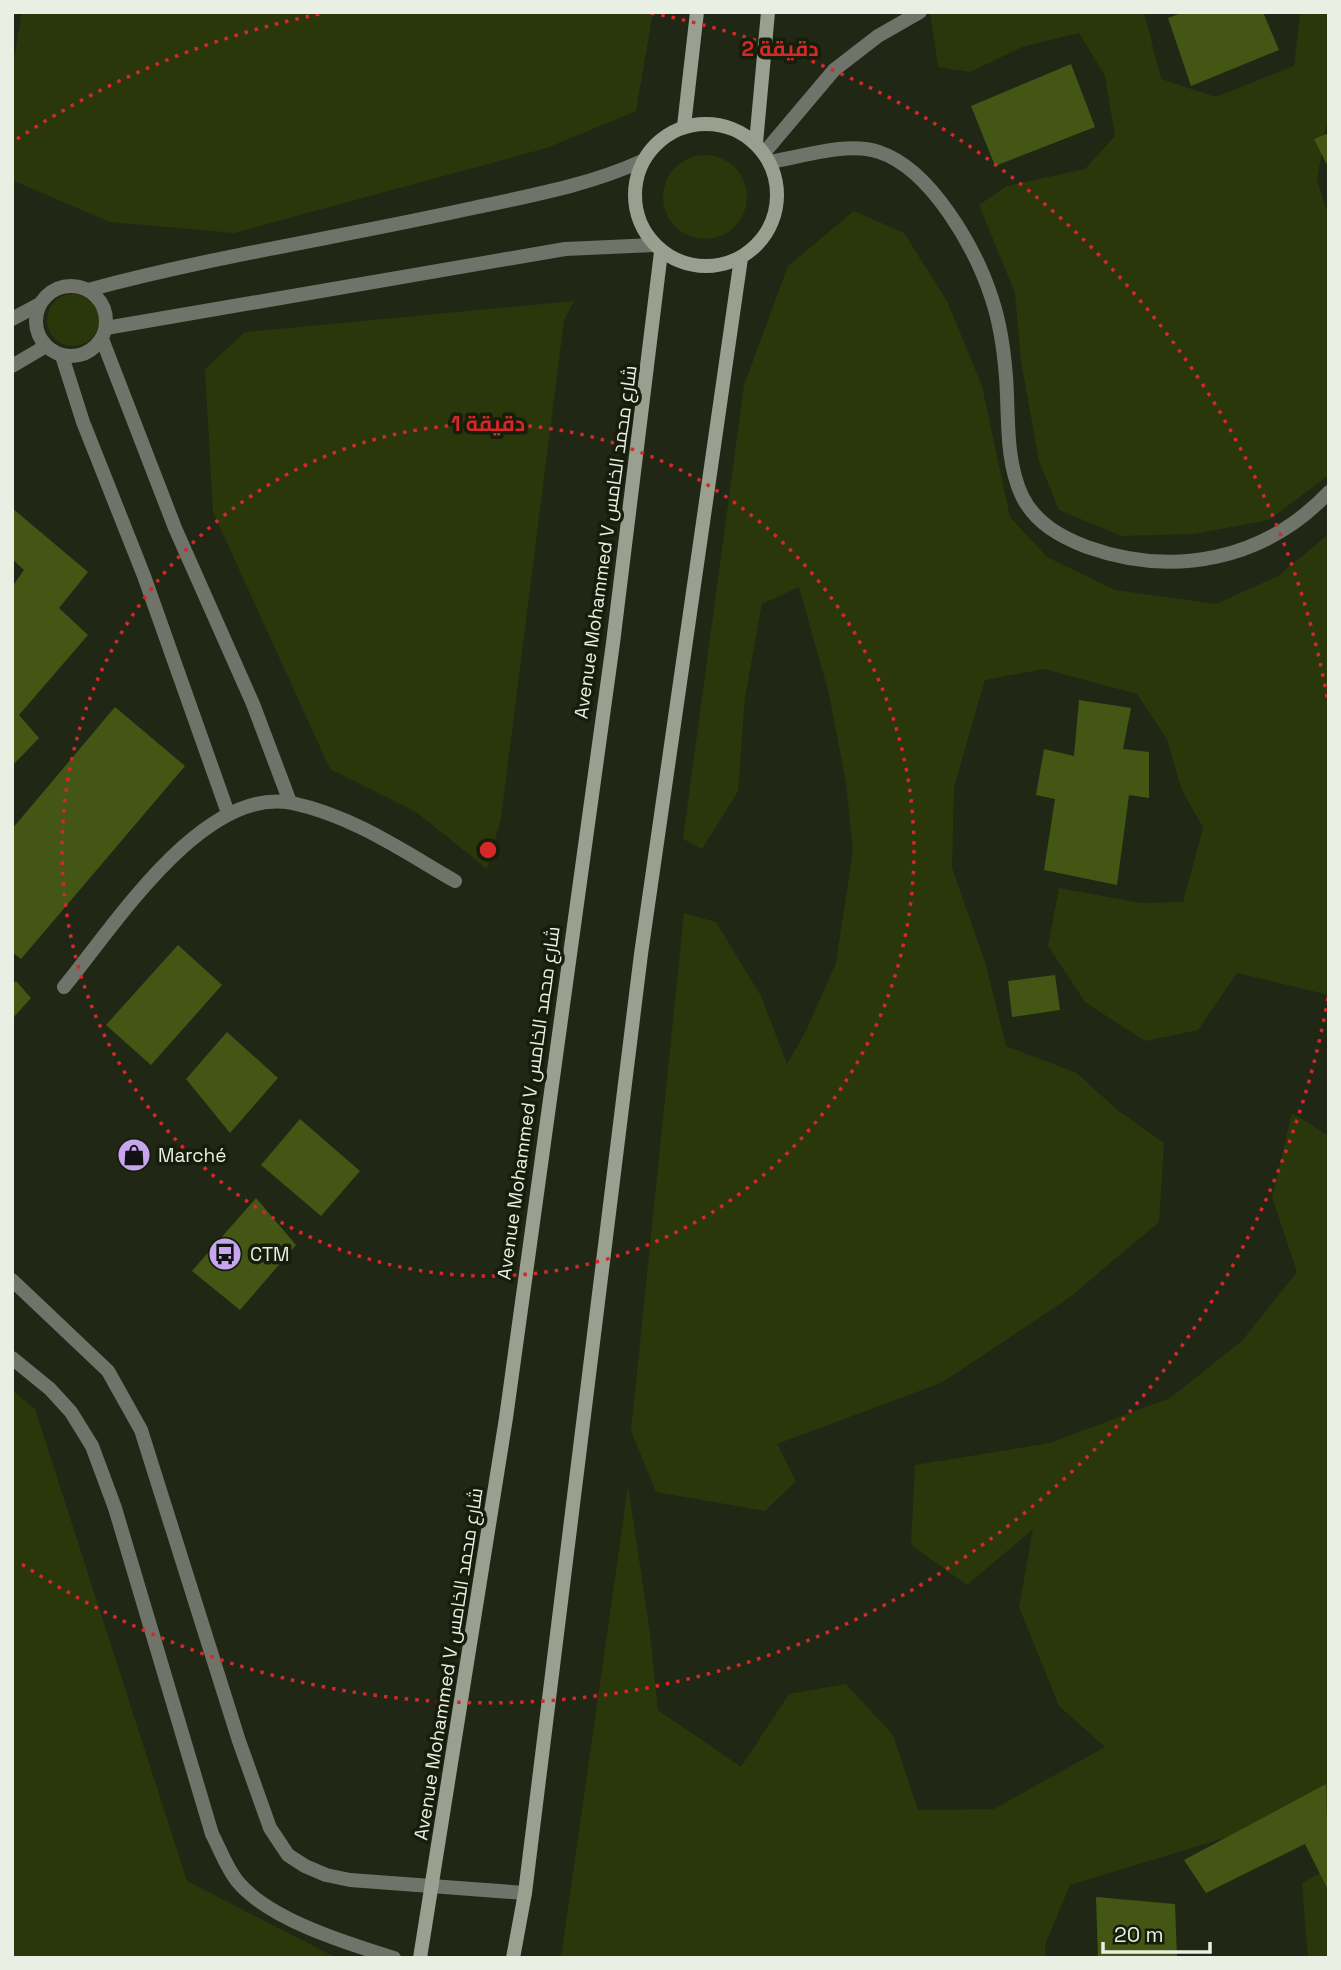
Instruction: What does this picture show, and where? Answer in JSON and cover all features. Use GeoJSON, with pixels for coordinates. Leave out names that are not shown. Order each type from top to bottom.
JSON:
{"type":"FeatureCollection","features":[{"type":"Feature","properties":{"kind":"main road"},"geometry":{"type":"LineString","coordinates":[[684,126],[697,12]]}},
{"type":"Feature","properties":{"kind":"main road"},"geometry":{"type":"LineString","coordinates":[[763,153],[734,129],[709,122],[684,126],[660,139],[642,161],[634,190],[638,219],[658,249],[687,265],[714,267],[741,258],[762,240],[775,216],[777,188],[763,153],[768,12]]}},
{"type":"Feature","properties":{"kind":"main road","name":"Avenue Mohammed V شارع محمد الخامس"},"geometry":{"type":"LineString","coordinates":[[420,1958],[506,1418],[613,643],[658,249]]}},
{"type":"Feature","properties":{"kind":"main road"},"geometry":{"type":"LineString","coordinates":[[513,1958],[525,1893],[641,954],[741,258]]}},
{"type":"Feature","properties":{"kind":"street"},"geometry":{"type":"LineString","coordinates":[[763,153],[834,70],[878,36],[920,12]]}},
{"type":"Feature","properties":{"kind":"street"},"geometry":{"type":"LineString","coordinates":[[763,153],[873,150],[909,169],[938,198],[961,233],[992,299],[1006,375],[1014,471],[1022,496],[1047,526],[1069,540],[1100,552],[1142,560],[1176,564],[1208,560],[1251,548],[1283,531],[1329,492]]}},
{"type":"Feature","properties":{"kind":"street"},"geometry":{"type":"LineString","coordinates":[[89,290],[265,247],[378,229],[601,180],[642,161]]}},
{"type":"Feature","properties":{"kind":"street"},"geometry":{"type":"LineString","coordinates":[[290,802],[253,704],[175,528],[104,333],[106,313],[100,299],[89,290],[76,286],[61,287],[49,293],[40,304],[36,318],[38,333],[46,346],[62,356],[86,354],[104,333],[565,249],[658,249]]}},
{"type":"Feature","properties":{"kind":"street"},"geometry":{"type":"LineString","coordinates":[[12,318],[40,304]]}},
{"type":"Feature","properties":{"kind":"street"},"geometry":{"type":"LineString","coordinates":[[12,366],[46,346]]}},
{"type":"Feature","properties":{"kind":"street"},"geometry":{"type":"LineString","coordinates":[[62,356],[83,422],[144,576],[228,813]]}},
{"type":"Feature","properties":{"kind":"street"},"geometry":{"type":"LineString","coordinates":[[64,987],[152,880],[192,839],[228,813],[260,804],[290,802],[359,825],[455,881]]}},
{"type":"Feature","properties":{"kind":"street"},"geometry":{"type":"LineString","coordinates":[[12,1280],[108,1371],[141,1430],[239,1741],[270,1828],[288,1855],[326,1875],[525,1893]]}},
{"type":"Feature","properties":{"kind":"street"},"geometry":{"type":"LineString","coordinates":[[12,1358],[64,1404],[92,1446],[115,1508],[212,1833],[236,1881],[257,1900],[289,1920],[394,1958]]}},
{"type":"Feature","properties":{"kind":"green space"},"geometry":{"type":"Polygon","coordinates":[[[22,12],[653,12],[636,111],[547,148],[234,233],[110,222],[12,180],[12,72],[22,12]]]}},
{"type":"Feature","properties":{"kind":"green space"},"geometry":{"type":"Polygon","coordinates":[[[930,12],[1144,12],[1161,79],[1216,97],[1294,66],[1300,13],[1329,12],[1329,109],[1317,180],[1329,217],[1329,475],[1269,520],[1194,534],[1121,536],[1059,510],[1039,461],[1021,361],[1015,293],[979,205],[1007,186],[1085,169],[1115,136],[1105,76],[1079,33],[1022,47],[970,72],[938,67],[930,12]]]}},
{"type":"Feature","properties":{"kind":"green space"},"geometry":{"type":"Polygon","coordinates":[[[705,155],[721,158],[735,167],[744,181],[747,197],[744,213],[735,227],[721,236],[705,239],[689,236],[675,227],[666,213],[663,197],[666,181],[675,167],[689,158],[705,155]]]}},
{"type":"Feature","properties":{"kind":"green space"},"geometry":{"type":"Polygon","coordinates":[[[854,211],[904,233],[947,301],[982,386],[1010,517],[1047,557],[1115,590],[1216,604],[1278,576],[1329,534],[1329,995],[1237,973],[1198,1030],[1145,1041],[1085,1002],[1048,946],[1059,888],[1141,903],[1183,902],[1203,828],[1181,788],[1167,739],[1137,694],[1044,669],[985,680],[954,787],[952,868],[985,962],[1006,1046],[1077,1073],[1116,1109],[1164,1143],[1159,1222],[1070,1297],[941,1383],[777,1444],[796,1481],[765,1511],[656,1492],[631,1431],[684,913],[716,922],[761,996],[787,1064],[806,1031],[836,963],[853,850],[846,783],[829,694],[799,587],[762,604],[745,697],[738,791],[702,849],[683,839],[744,385],[788,266],[854,211]]]}},
{"type":"Feature","properties":{"kind":"green space"},"geometry":{"type":"Polygon","coordinates":[[[73,294],[83,296],[91,302],[97,310],[97,330],[91,338],[83,344],[73,346],[63,344],[55,338],[49,330],[47,320],[49,310],[55,302],[63,296],[73,294]]]}},
{"type":"Feature","properties":{"kind":"green space"},"geometry":{"type":"Polygon","coordinates":[[[574,301],[564,320],[501,818],[487,869],[416,812],[330,769],[213,512],[205,369],[245,332],[574,301]]]}},
{"type":"Feature","properties":{"kind":"green space"},"geometry":{"type":"Polygon","coordinates":[[[1292,1113],[1329,1136],[1329,1806],[1070,1885],[1045,1945],[1046,1958],[561,1958],[628,1486],[650,1633],[658,1710],[741,1767],[789,1694],[846,1684],[893,1735],[918,1810],[994,1809],[1105,1747],[1059,1706],[1019,1607],[1033,1529],[967,1585],[911,1545],[915,1465],[1050,1443],[1170,1398],[1242,1341],[1297,1272],[1272,1197],[1292,1113]]]}},
{"type":"Feature","properties":{"kind":"green space"},"geometry":{"type":"Polygon","coordinates":[[[12,1390],[35,1409],[187,1881],[337,1958],[12,1958],[12,1390]]]}},
{"type":"Feature","properties":{"kind":"green space"},"geometry":{"type":"Polygon","coordinates":[[[1329,1868],[1329,1958],[1308,1958],[1302,1883],[1329,1868]]]}},
{"type":"Feature","properties":{"kind":"building"},"geometry":{"type":"Polygon","coordinates":[[[1184,12],[1263,12],[1279,50],[1191,86],[1168,18],[1184,12]]]}},
{"type":"Feature","properties":{"kind":"building"},"geometry":{"type":"Polygon","coordinates":[[[1071,64],[1095,127],[995,166],[971,106],[1071,64]]]}},
{"type":"Feature","properties":{"kind":"building"},"geometry":{"type":"Polygon","coordinates":[[[1329,133],[1329,169],[1314,139],[1329,133]]]}},
{"type":"Feature","properties":{"kind":"building"},"geometry":{"type":"Polygon","coordinates":[[[12,508],[88,572],[59,608],[88,635],[19,715],[39,738],[12,766],[12,587],[24,570],[12,559],[12,508]]]}},
{"type":"Feature","properties":{"kind":"building"},"geometry":{"type":"Polygon","coordinates":[[[1079,700],[1131,708],[1123,749],[1149,752],[1149,798],[1129,795],[1117,885],[1044,870],[1055,799],[1036,795],[1044,749],[1074,756],[1079,700]]]}},
{"type":"Feature","properties":{"kind":"building"},"geometry":{"type":"Polygon","coordinates":[[[115,707],[185,766],[21,959],[12,952],[12,829],[115,707]]]}},
{"type":"Feature","properties":{"kind":"building"},"geometry":{"type":"Polygon","coordinates":[[[178,945],[222,985],[151,1065],[106,1025],[178,945]]]}},
{"type":"Feature","properties":{"kind":"building"},"geometry":{"type":"Polygon","coordinates":[[[1055,975],[1060,1010],[1012,1017],[1008,981],[1055,975]]]}},
{"type":"Feature","properties":{"kind":"building"},"geometry":{"type":"Polygon","coordinates":[[[16,981],[31,998],[12,1019],[12,984],[16,981]]]}},
{"type":"Feature","properties":{"kind":"building"},"geometry":{"type":"Polygon","coordinates":[[[227,1032],[278,1078],[230,1133],[186,1079],[227,1032]]]}},
{"type":"Feature","properties":{"kind":"building"},"geometry":{"type":"Polygon","coordinates":[[[300,1119],[360,1171],[321,1216],[261,1165],[300,1119]]]}},
{"type":"Feature","properties":{"kind":"building"},"geometry":{"type":"Polygon","coordinates":[[[256,1198],[296,1245],[240,1310],[192,1271],[256,1198]]]}},
{"type":"Feature","properties":{"kind":"building"},"geometry":{"type":"Polygon","coordinates":[[[1326,1784],[1329,1892],[1305,1844],[1206,1893],[1184,1860],[1326,1784]]]}},
{"type":"Feature","properties":{"kind":"building"},"geometry":{"type":"Polygon","coordinates":[[[1096,1897],[1175,1904],[1177,1958],[1098,1958],[1096,1897]]]}},
{"type":"Feature","properties":{"kind":"place","name":"Marché"},"geometry":{"type":"Point","coordinates":[134,1155]}},
{"type":"Feature","properties":{"kind":"place","name":"CTM"},"geometry":{"type":"Point","coordinates":[225,1254]}}]}
